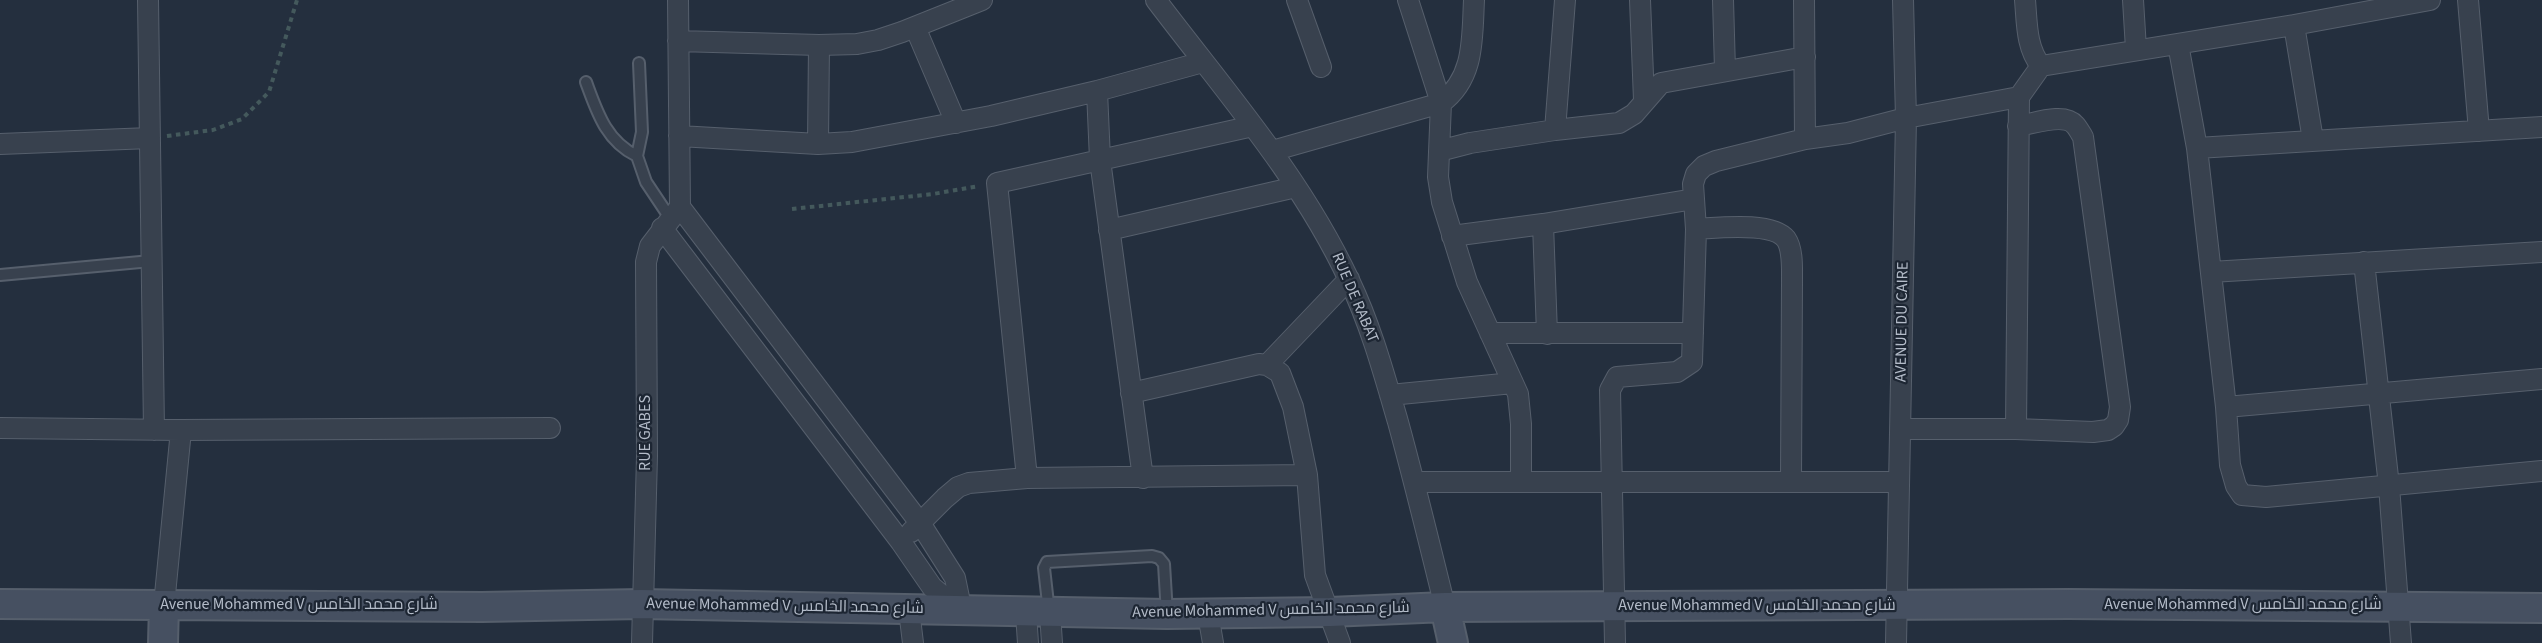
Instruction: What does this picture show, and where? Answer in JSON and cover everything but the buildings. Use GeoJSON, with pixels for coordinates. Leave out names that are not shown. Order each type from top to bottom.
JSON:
{"type":"FeatureCollection","features":[{"type":"Feature","properties":{"kind":"main road","name":"Avenue Mohammed V شارع محمد الخامس"},"geometry":{"type":"LineString","coordinates":[[0,604],[482,607],[641,603],[962,612],[1167,614],[1330,612],[1446,607],[2069,604],[2542,608]]}},
{"type":"Feature","properties":{"kind":"main road"},"geometry":{"type":"LineString","coordinates":[[163,643],[164,604]]}},
{"type":"Feature","properties":{"kind":"main road","name":"RUE DE RABAT"},"geometry":{"type":"LineString","coordinates":[[1446,607],[1454,643]]}},
{"type":"Feature","properties":{"kind":"street"},"geometry":{"type":"LineString","coordinates":[[148,0],[154,430]]}},
{"type":"Feature","properties":{"kind":"street"},"geometry":{"type":"LineString","coordinates":[[678,0],[680,135],[671,217],[932,587],[962,612]]}},
{"type":"Feature","properties":{"kind":"street"},"geometry":{"type":"LineString","coordinates":[[678,41],[819,45],[878,40],[982,0]]}},
{"type":"Feature","properties":{"kind":"street","name":"RUE DE RABAT"},"geometry":{"type":"LineString","coordinates":[[1156,0],[1272,151],[1349,279],[1370,329],[1390,395],[1446,607]]}},
{"type":"Feature","properties":{"kind":"street"},"geometry":{"type":"LineString","coordinates":[[1298,0],[1321,67]]}},
{"type":"Feature","properties":{"kind":"street"},"geometry":{"type":"LineString","coordinates":[[1408,0],[1442,103],[1438,177],[1452,236],[1467,282],[1518,394],[1521,424],[1521,481]]}},
{"type":"Feature","properties":{"kind":"street"},"geometry":{"type":"LineString","coordinates":[[1272,151],[1442,103],[1454,94],[1462,83],[1470,57],[1474,0]]}},
{"type":"Feature","properties":{"kind":"street"},"geometry":{"type":"LineString","coordinates":[[1555,130],[1565,0]]}},
{"type":"Feature","properties":{"kind":"street"},"geometry":{"type":"LineString","coordinates":[[1640,0],[1644,100]]}},
{"type":"Feature","properties":{"kind":"street"},"geometry":{"type":"LineString","coordinates":[[1724,0],[1725,70]]}},
{"type":"Feature","properties":{"kind":"street"},"geometry":{"type":"LineString","coordinates":[[1804,0],[1805,139]]}},
{"type":"Feature","properties":{"kind":"street","name":"AVENUE DU CAIRE"},"geometry":{"type":"LineString","coordinates":[[1896,643],[1906,118],[1904,0]]}},
{"type":"Feature","properties":{"kind":"street"},"geometry":{"type":"LineString","coordinates":[[2025,0],[2029,40],[2035,59],[2041,66]]}},
{"type":"Feature","properties":{"kind":"street"},"geometry":{"type":"LineString","coordinates":[[2133,0],[2136,49]]}},
{"type":"Feature","properties":{"kind":"street"},"geometry":{"type":"LineString","coordinates":[[2016,429],[2019,97],[2041,66],[2294,25],[2430,0]]}},
{"type":"Feature","properties":{"kind":"street"},"geometry":{"type":"LineString","coordinates":[[2468,0],[2479,130]]}},
{"type":"Feature","properties":{"kind":"street"},"geometry":{"type":"LineString","coordinates":[[2294,25],[2313,140]]}},
{"type":"Feature","properties":{"kind":"street"},"geometry":{"type":"LineString","coordinates":[[915,27],[956,123]]}},
{"type":"Feature","properties":{"kind":"street"},"geometry":{"type":"LineString","coordinates":[[2178,44],[2197,148],[2226,407],[2230,465],[2233,478],[2242,495],[2266,497],[2542,471]]}},
{"type":"Feature","properties":{"kind":"street"},"geometry":{"type":"LineString","coordinates":[[818,144],[819,45]]}},
{"type":"Feature","properties":{"kind":"street"},"geometry":{"type":"LineString","coordinates":[[1438,151],[1470,143],[1619,123],[1634,114],[1661,83],[1805,57]]}},
{"type":"Feature","properties":{"kind":"street"},"geometry":{"type":"LineString","coordinates":[[680,135],[818,144],[852,142],[956,123],[1097,91],[1203,62]]}},
{"type":"Feature","properties":{"kind":"street"},"geometry":{"type":"LineString","coordinates":[[1097,91],[1100,160],[1143,478]]}},
{"type":"Feature","properties":{"kind":"street"},"geometry":{"type":"LineString","coordinates":[[1615,643],[1610,390],[1617,377],[1677,372],[1692,362],[1696,229],[1693,184],[1696,174],[1704,166],[1805,139],[1848,133],[1906,118],[2019,97]]}},
{"type":"Feature","properties":{"kind":"street"},"geometry":{"type":"LineString","coordinates":[[1901,429],[2093,432],[2108,430],[2118,420],[2120,407],[2083,137],[2075,125],[2068,120],[2018,126]]}},
{"type":"Feature","properties":{"kind":"street"},"geometry":{"type":"LineString","coordinates":[[1027,478],[997,183],[1253,126]]}},
{"type":"Feature","properties":{"kind":"street"},"geometry":{"type":"LineString","coordinates":[[2197,148],[2542,127]]}},
{"type":"Feature","properties":{"kind":"street"},"geometry":{"type":"LineString","coordinates":[[0,144],[150,138]]}},
{"type":"Feature","properties":{"kind":"street"},"geometry":{"type":"LineString","coordinates":[[1109,230],[1296,188]]}},
{"type":"Feature","properties":{"kind":"street"},"geometry":{"type":"LineString","coordinates":[[1452,236],[1543,224],[1694,199]]}},
{"type":"Feature","properties":{"kind":"street"},"geometry":{"type":"LineString","coordinates":[[671,217],[920,523],[955,578],[962,612]]}},
{"type":"Feature","properties":{"kind":"street","name":"RUE GABES"},"geometry":{"type":"LineString","coordinates":[[642,643],[641,603],[647,456],[646,262],[647,253],[671,217]]}},
{"type":"Feature","properties":{"kind":"street"},"geometry":{"type":"LineString","coordinates":[[1543,224],[1547,334]]}},
{"type":"Feature","properties":{"kind":"street"},"geometry":{"type":"LineString","coordinates":[[1696,229],[1755,227],[1774,231],[1786,239],[1790,253],[1792,280],[1791,481]]}},
{"type":"Feature","properties":{"kind":"street"},"geometry":{"type":"LineString","coordinates":[[2211,272],[2542,252]]}},
{"type":"Feature","properties":{"kind":"street"},"geometry":{"type":"LineString","coordinates":[[2364,262],[2389,486],[2401,643]]}},
{"type":"Feature","properties":{"kind":"street"},"geometry":{"type":"LineString","coordinates":[[1267,365],[1349,279]]}},
{"type":"Feature","properties":{"kind":"street"},"geometry":{"type":"LineString","coordinates":[[1490,333],[1694,333]]}},
{"type":"Feature","properties":{"kind":"street"},"geometry":{"type":"LineString","coordinates":[[1131,393],[1259,364],[1267,365],[1280,373],[1287,386],[1302,441],[1315,574],[1340,643]]}},
{"type":"Feature","properties":{"kind":"street"},"geometry":{"type":"LineString","coordinates":[[2226,407],[2542,379]]}},
{"type":"Feature","properties":{"kind":"street"},"geometry":{"type":"LineString","coordinates":[[1390,395],[1513,383]]}},
{"type":"Feature","properties":{"kind":"street"},"geometry":{"type":"LineString","coordinates":[[0,428],[154,430],[550,428]]}},
{"type":"Feature","properties":{"kind":"street"},"geometry":{"type":"LineString","coordinates":[[164,604],[181,430]]}},
{"type":"Feature","properties":{"kind":"street"},"geometry":{"type":"LineString","coordinates":[[901,542],[958,488],[969,483],[1027,478],[1306,475]]}},
{"type":"Feature","properties":{"kind":"street"},"geometry":{"type":"LineString","coordinates":[[1414,482],[1898,482]]}},
{"type":"Feature","properties":{"kind":"street"},"geometry":{"type":"LineString","coordinates":[[909,610],[913,643]]}},
{"type":"Feature","properties":{"kind":"street"},"geometry":{"type":"LineString","coordinates":[[1028,643],[1038,613]]}},
{"type":"Feature","properties":{"kind":"street"},"geometry":{"type":"LineString","coordinates":[[1038,613],[1052,643]]}},
{"type":"Feature","properties":{"kind":"street"},"geometry":{"type":"LineString","coordinates":[[1208,614],[1213,643]]}},
{"type":"Feature","properties":{"kind":"lane"},"geometry":{"type":"LineString","coordinates":[[639,63],[642,132],[637,156],[646,182],[671,217]]}},
{"type":"Feature","properties":{"kind":"lane"},"geometry":{"type":"LineString","coordinates":[[585,82],[601,123],[622,149],[637,156]]}},
{"type":"Feature","properties":{"kind":"lane"},"geometry":{"type":"LineString","coordinates":[[0,275],[151,261]]}},
{"type":"Feature","properties":{"kind":"lane"},"geometry":{"type":"LineString","coordinates":[[1038,613],[1044,568],[1047,562],[1152,556],[1159,558],[1164,564],[1167,614]]}},
{"type":"Feature","properties":{"kind":"path"},"geometry":{"type":"LineString","coordinates":[[150,138],[213,130],[242,119],[269,92],[297,0]]}},
{"type":"Feature","properties":{"kind":"path"},"geometry":{"type":"LineString","coordinates":[[792,209],[933,194],[997,183]]}}]}
